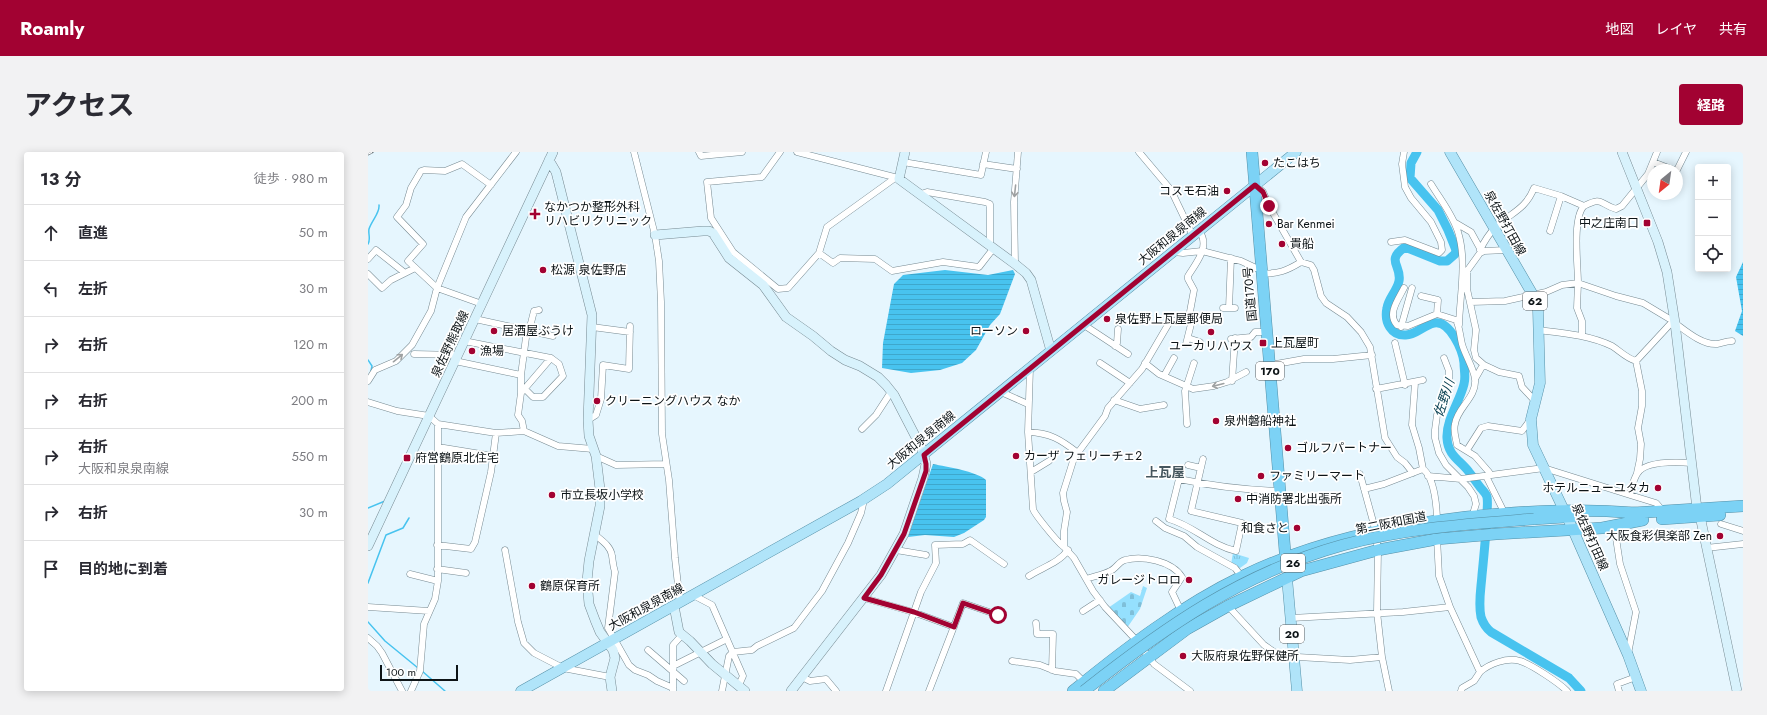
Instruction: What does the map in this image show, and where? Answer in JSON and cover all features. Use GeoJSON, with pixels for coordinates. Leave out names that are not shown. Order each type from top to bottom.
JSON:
{"type":"FeatureCollection","features":[{"type":"Feature","properties":{"kind":"highway","name":"国道170号"},"geometry":{"type":"LineString","coordinates":[[1252,152],[1287,578]]}},
{"type":"Feature","properties":{"kind":"highway","name":"第二阪和国道"},"geometry":{"type":"LineString","coordinates":[[1084,687],[1136,650],[1210,601],[1252,579],[1308,556],[1343,545],[1409,531],[1455,525],[1640,516],[1698,512],[1743,506]]}},
{"type":"Feature","properties":{"kind":"highway","name":"第二阪和国道"},"geometry":{"type":"LineString","coordinates":[[1640,516],[1663,511],[1743,513]]}},
{"type":"Feature","properties":{"kind":"highway","name":"26"},"geometry":{"type":"LineString","coordinates":[[1073,691],[1084,687],[1137,641],[1181,611],[1242,577],[1285,558],[1374,531],[1475,516],[1501,514],[1614,526],[1640,516]]}},
{"type":"Feature","properties":{"kind":"highway","name":"26"},"geometry":{"type":"LineString","coordinates":[[1104,691],[1187,629],[1228,606],[1302,571],[1378,550],[1437,539],[1496,534],[1568,520],[1640,516]]}},
{"type":"Feature","properties":{"kind":"highway","name":"第二阪和国道"},"geometry":{"type":"LineString","coordinates":[[1093,691],[1166,636],[1218,604],[1273,577],[1308,563],[1385,541],[1535,522]]}},
{"type":"Feature","properties":{"kind":"main road","name":"大阪和泉泉南線"},"geometry":{"type":"LineString","coordinates":[[521,691],[531,688],[563,668],[864,500],[924,455],[1296,152]]}},
{"type":"Feature","properties":{"kind":"main road","name":"泉佐野打田線"},"geometry":{"type":"LineString","coordinates":[[1450,152],[1533,295],[1538,310],[1540,383],[1531,419],[1533,445],[1628,655],[1641,691]]}},
{"type":"Feature","properties":{"kind":"main road","name":"20"},"geometry":{"type":"LineString","coordinates":[[1287,578],[1297,691]]}},
{"type":"Feature","properties":{"kind":"street"},"geometry":{"type":"LineString","coordinates":[[368,381],[375,370],[396,361],[412,345],[431,311],[437,288],[466,217],[516,152]]}},
{"type":"Feature","properties":{"kind":"street"},"geometry":{"type":"LineString","coordinates":[[634,152],[655,235],[661,302],[662,434],[666,464],[679,632],[712,664],[742,688]]}},
{"type":"Feature","properties":{"kind":"street"},"geometry":{"type":"LineString","coordinates":[[699,152],[701,156],[742,152]]}},
{"type":"Feature","properties":{"kind":"street"},"geometry":{"type":"LineString","coordinates":[[780,152],[762,177],[707,182],[711,218],[733,252],[778,289],[788,288],[818,253],[827,226],[897,178],[905,152]]}},
{"type":"Feature","properties":{"kind":"street"},"geometry":{"type":"LineString","coordinates":[[797,152],[897,178],[921,194],[1015,264],[1026,273],[1031,280],[1052,351]]}},
{"type":"Feature","properties":{"kind":"street"},"geometry":{"type":"LineString","coordinates":[[903,162],[981,175],[986,152]]}},
{"type":"Feature","properties":{"kind":"street"},"geometry":{"type":"LineString","coordinates":[[1015,264],[1014,202],[1018,152]]}},
{"type":"Feature","properties":{"kind":"street"},"geometry":{"type":"LineString","coordinates":[[1139,152],[1171,190],[1196,234],[1203,241],[1202,251],[1188,276],[1188,280],[1194,290],[1190,317],[1192,320],[1187,341],[1200,342]]}},
{"type":"Feature","properties":{"kind":"street"},"geometry":{"type":"LineString","coordinates":[[1391,242],[1405,240],[1439,253],[1442,250],[1441,242],[1434,228],[1411,198],[1405,187],[1402,164],[1404,152]]}},
{"type":"Feature","properties":{"kind":"street"},"geometry":{"type":"LineString","coordinates":[[1622,152],[1658,242],[1668,279],[1698,512],[1737,691]]}},
{"type":"Feature","properties":{"kind":"street"},"geometry":{"type":"LineString","coordinates":[[1582,336],[1582,321],[1577,308],[1577,225],[1581,209],[1594,201],[1600,200],[1609,207],[1616,209],[1622,206],[1648,174],[1656,152]]}},
{"type":"Feature","properties":{"kind":"street"},"geometry":{"type":"LineString","coordinates":[[1680,164],[1686,152]]}},
{"type":"Feature","properties":{"kind":"street"},"geometry":{"type":"LineString","coordinates":[[551,156],[587,289],[592,315],[588,420],[589,436],[594,452],[600,489],[600,506],[589,561],[587,582],[589,604],[600,632],[612,641],[629,665],[635,670],[648,675],[673,689],[673,645],[682,635]]}},
{"type":"Feature","properties":{"kind":"street","name":"泉佐野熊取線"},"geometry":{"type":"LineString","coordinates":[[368,546],[551,156]]}},
{"type":"Feature","properties":{"kind":"street"},"geometry":{"type":"LineString","coordinates":[[1653,162],[1658,164]]}},
{"type":"Feature","properties":{"kind":"street"},"geometry":{"type":"LineString","coordinates":[[482,304],[437,288],[408,261],[423,244],[397,217],[406,204],[411,188],[421,171],[445,171],[462,164],[491,185]]}},
{"type":"Feature","properties":{"kind":"street"},"geometry":{"type":"LineString","coordinates":[[983,164],[1017,169]]}},
{"type":"Feature","properties":{"kind":"street"},"geometry":{"type":"LineString","coordinates":[[1430,184],[1454,222],[1458,232],[1467,289],[1476,330],[1474,350],[1476,358],[1483,365],[1499,372],[1519,376],[1522,387],[1535,401]]}},
{"type":"Feature","properties":{"kind":"street"},"geometry":{"type":"LineString","coordinates":[[1255,185],[1263,192],[1269,206],[1300,262],[1310,266],[1314,270],[1321,296],[1326,302],[1347,317],[1361,332],[1370,347],[1385,438],[1397,457],[1405,463],[1413,473]]}},
{"type":"Feature","properties":{"kind":"street"},"geometry":{"type":"LineString","coordinates":[[1475,379],[1462,345],[1459,326],[1464,271],[1481,251],[1494,228],[1519,210],[1531,196],[1534,188],[1561,196],[1584,206]]}},
{"type":"Feature","properties":{"kind":"street"},"geometry":{"type":"LineString","coordinates":[[818,253],[833,263],[840,258],[875,259],[892,270],[943,262],[979,267],[992,248],[990,204],[927,192],[921,194]]}},
{"type":"Feature","properties":{"kind":"street"},"geometry":{"type":"LineString","coordinates":[[1550,231],[1561,196]]}},
{"type":"Feature","properties":{"kind":"street"},"geometry":{"type":"LineString","coordinates":[[1454,222],[1470,232],[1481,251]]}},
{"type":"Feature","properties":{"kind":"street"},"geometry":{"type":"LineString","coordinates":[[655,235],[709,231],[712,233],[729,258],[763,285],[786,317],[836,354],[878,377],[891,392],[924,455],[926,471],[904,534],[896,550],[881,575],[864,598],[791,691]]}},
{"type":"Feature","properties":{"kind":"street"},"geometry":{"type":"LineString","coordinates":[[368,259],[376,250],[404,273]]}},
{"type":"Feature","properties":{"kind":"street"},"geometry":{"type":"LineString","coordinates":[[1481,251],[1506,250]]}},
{"type":"Feature","properties":{"kind":"street"},"geometry":{"type":"LineString","coordinates":[[1174,252],[1183,253],[1202,251],[1230,258],[1272,275],[1291,268],[1300,262]]}},
{"type":"Feature","properties":{"kind":"street"},"geometry":{"type":"LineString","coordinates":[[1229,308],[1227,287],[1230,258]]}},
{"type":"Feature","properties":{"kind":"street"},"geometry":{"type":"LineString","coordinates":[[368,274],[382,288],[391,280],[415,268]]}},
{"type":"Feature","properties":{"kind":"street"},"geometry":{"type":"LineString","coordinates":[[1471,302],[1505,301],[1546,292],[1562,285],[1578,283],[1616,296],[1643,303],[1695,337],[1706,342],[1716,344],[1725,341],[1732,341]]}},
{"type":"Feature","properties":{"kind":"street"},"geometry":{"type":"LineString","coordinates":[[1404,288],[1392,314],[1392,321],[1397,325],[1401,327],[1408,326],[1437,314],[1456,320],[1459,326]]}},
{"type":"Feature","properties":{"kind":"street"},"geometry":{"type":"LineString","coordinates":[[1401,327],[1412,288]]}},
{"type":"Feature","properties":{"kind":"street"},"geometry":{"type":"LineString","coordinates":[[1421,296],[1438,300],[1437,314]]}},
{"type":"Feature","properties":{"kind":"street"},"geometry":{"type":"LineString","coordinates":[[1399,299],[1408,301]]}},
{"type":"Feature","properties":{"kind":"street"},"geometry":{"type":"LineString","coordinates":[[524,431],[522,421],[518,415],[523,391],[521,375],[523,352],[534,311],[539,310]]}},
{"type":"Feature","properties":{"kind":"street"},"geometry":{"type":"LineString","coordinates":[[1028,576],[1045,564],[1064,555],[1066,548],[1064,531],[1067,512],[1063,493],[1070,468],[1078,453],[1114,400],[1130,383],[1145,363],[1169,323],[1171,321],[1186,320],[1190,317]]}},
{"type":"Feature","properties":{"kind":"street"},"geometry":{"type":"LineString","coordinates":[[475,319],[553,336]]}},
{"type":"Feature","properties":{"kind":"street"},"geometry":{"type":"LineString","coordinates":[[1636,361],[1674,322]]}},
{"type":"Feature","properties":{"kind":"street"},"geometry":{"type":"LineString","coordinates":[[1084,325],[1128,354]]}},
{"type":"Feature","properties":{"kind":"street"},"geometry":{"type":"LineString","coordinates":[[588,420],[596,415],[600,399],[603,365],[629,369],[630,329],[592,327]]}},
{"type":"Feature","properties":{"kind":"street"},"geometry":{"type":"LineString","coordinates":[[1115,346],[1117,343],[1118,329]]}},
{"type":"Feature","properties":{"kind":"street"},"geometry":{"type":"LineString","coordinates":[[1538,330],[1582,336],[1612,346],[1630,359],[1636,361]]}},
{"type":"Feature","properties":{"kind":"street"},"geometry":{"type":"LineString","coordinates":[[1232,381],[1235,364],[1233,339],[1250,337],[1255,332],[1267,332]]}},
{"type":"Feature","properties":{"kind":"street"},"geometry":{"type":"LineString","coordinates":[[464,341],[551,358],[559,364],[563,376],[543,397],[533,397],[523,391]]}},
{"type":"Feature","properties":{"kind":"street"},"geometry":{"type":"LineString","coordinates":[[1395,343],[1405,385]]}},
{"type":"Feature","properties":{"kind":"street"},"geometry":{"type":"LineString","coordinates":[[414,354],[456,358],[521,375]]}},
{"type":"Feature","properties":{"kind":"street"},"geometry":{"type":"LineString","coordinates":[[1270,363],[1276,364],[1304,359],[1333,359],[1372,355]]}},
{"type":"Feature","properties":{"kind":"street"},"geometry":{"type":"LineString","coordinates":[[523,391],[551,358]]}},
{"type":"Feature","properties":{"kind":"street"},"geometry":{"type":"LineString","coordinates":[[1164,376],[1174,358]]}},
{"type":"Feature","properties":{"kind":"street"},"geometry":{"type":"LineString","coordinates":[[1444,358],[1449,371],[1449,387],[1437,415],[1434,430],[1435,438],[1443,460],[1470,489],[1475,500],[1475,516]]}},
{"type":"Feature","properties":{"kind":"street"},"geometry":{"type":"LineString","coordinates":[[1630,495],[1637,473],[1641,452],[1638,428],[1642,406],[1642,391],[1636,361]]}},
{"type":"Feature","properties":{"kind":"street"},"geometry":{"type":"LineString","coordinates":[[1100,363],[1130,383]]}},
{"type":"Feature","properties":{"kind":"street"},"geometry":{"type":"LineString","coordinates":[[1145,363],[1159,374],[1178,381],[1187,387],[1204,388],[1232,381],[1246,372]]}},
{"type":"Feature","properties":{"kind":"street"},"geometry":{"type":"LineString","coordinates":[[1187,424],[1185,391],[1194,363]]}},
{"type":"Feature","properties":{"kind":"street"},"geometry":{"type":"LineString","coordinates":[[1483,365],[1475,379],[1470,398],[1459,412],[1455,423],[1454,433],[1457,445],[1467,450],[1484,465],[1489,472],[1486,476]]}},
{"type":"Feature","properties":{"kind":"street"},"geometry":{"type":"LineString","coordinates":[[1030,368],[1028,432],[1033,491],[1032,504],[1035,514],[1051,530],[1060,545],[1066,548],[1100,600],[1137,641],[1154,664],[1190,691]]}},
{"type":"Feature","properties":{"kind":"street"},"geometry":{"type":"LineString","coordinates":[[1376,389],[1405,385],[1423,380]]}},
{"type":"Feature","properties":{"kind":"street"},"geometry":{"type":"LineString","coordinates":[[1415,383],[1412,425],[1419,448],[1422,469],[1428,476],[1433,488],[1437,521],[1438,576],[1480,672]]}},
{"type":"Feature","properties":{"kind":"street"},"geometry":{"type":"LineString","coordinates":[[862,429],[876,414],[891,392]]}},
{"type":"Feature","properties":{"kind":"street"},"geometry":{"type":"LineString","coordinates":[[1001,392],[1028,404]]}},
{"type":"Feature","properties":{"kind":"street"},"geometry":{"type":"LineString","coordinates":[[1114,400],[1140,409],[1164,405]]}},
{"type":"Feature","properties":{"kind":"street"},"geometry":{"type":"LineString","coordinates":[[368,402],[397,410],[429,416],[438,424],[496,433],[524,431],[558,446],[594,452],[616,465],[666,464]]}},
{"type":"Feature","properties":{"kind":"street"},"geometry":{"type":"LineString","coordinates":[[1467,450],[1480,428],[1488,426],[1522,431],[1531,419]]}},
{"type":"Feature","properties":{"kind":"street"},"geometry":{"type":"LineString","coordinates":[[410,691],[420,671],[424,624],[435,599],[438,581],[438,424]]}},
{"type":"Feature","properties":{"kind":"street"},"geometry":{"type":"LineString","coordinates":[[1028,432],[1049,434],[1078,453]]}},
{"type":"Feature","properties":{"kind":"street"},"geometry":{"type":"LineString","coordinates":[[437,545],[471,550],[475,542],[493,456],[496,433]]}},
{"type":"Feature","properties":{"kind":"street"},"geometry":{"type":"LineString","coordinates":[[438,447],[493,456]]}},
{"type":"Feature","properties":{"kind":"street"},"geometry":{"type":"LineString","coordinates":[[1203,459],[1197,483],[1191,511],[1242,523],[1236,551],[1222,548],[1182,522],[1170,520],[1179,479],[1197,483],[1255,491],[1280,490]]}},
{"type":"Feature","properties":{"kind":"street"},"geometry":{"type":"LineString","coordinates":[[1031,472],[1049,461]]}},
{"type":"Feature","properties":{"kind":"street"},"geometry":{"type":"LineString","coordinates":[[1637,473],[1642,469],[1660,463],[1692,463]]}},
{"type":"Feature","properties":{"kind":"street"},"geometry":{"type":"LineString","coordinates":[[1188,465],[1201,468]]}},
{"type":"Feature","properties":{"kind":"street"},"geometry":{"type":"LineString","coordinates":[[1428,476],[1460,479],[1544,468],[1656,503],[1663,511]]}},
{"type":"Feature","properties":{"kind":"street"},"geometry":{"type":"LineString","coordinates":[[1364,488],[1384,484],[1422,469]]}},
{"type":"Feature","properties":{"kind":"street"},"geometry":{"type":"LineString","coordinates":[[1360,474],[1378,550],[1377,612],[1382,657],[1389,691]]}},
{"type":"Feature","properties":{"kind":"street"},"geometry":{"type":"LineString","coordinates":[[1486,476],[1502,508],[1501,514]]}},
{"type":"Feature","properties":{"kind":"street"},"geometry":{"type":"LineString","coordinates":[[732,652],[752,650],[757,646],[794,628],[822,591],[848,543],[861,513],[864,500]]}},
{"type":"Feature","properties":{"kind":"street"},"geometry":{"type":"LineString","coordinates":[[1156,521],[1165,528],[1184,536],[1197,547],[1235,568],[1242,577]]}},
{"type":"Feature","properties":{"kind":"street"},"geometry":{"type":"LineString","coordinates":[[1722,524],[1743,531]]}},
{"type":"Feature","properties":{"kind":"street"},"geometry":{"type":"LineString","coordinates":[[1614,526],[1620,564],[1636,612],[1628,655]]}},
{"type":"Feature","properties":{"kind":"street"},"geometry":{"type":"LineString","coordinates":[[594,534],[606,544],[612,556],[612,566],[614,572],[608,623],[615,658],[610,677],[612,691]]}},
{"type":"Feature","properties":{"kind":"street"},"geometry":{"type":"LineString","coordinates":[[886,691],[914,612],[936,563],[935,545],[963,544],[970,540],[1004,564]]}},
{"type":"Feature","properties":{"kind":"street"},"geometry":{"type":"LineString","coordinates":[[1706,548],[1743,544]]}},
{"type":"Feature","properties":{"kind":"street"},"geometry":{"type":"LineString","coordinates":[[505,550],[518,622],[524,643],[534,653],[563,668],[610,677]]}},
{"type":"Feature","properties":{"kind":"street"},"geometry":{"type":"LineString","coordinates":[[896,550],[926,555]]}},
{"type":"Feature","properties":{"kind":"street"},"geometry":{"type":"LineString","coordinates":[[1086,579],[1111,571],[1123,560],[1144,558],[1164,564],[1179,572],[1182,577],[1172,592],[1181,611]]}},
{"type":"Feature","properties":{"kind":"street"},"geometry":{"type":"LineString","coordinates":[[437,569],[466,573]]}},
{"type":"Feature","properties":{"kind":"street"},"geometry":{"type":"LineString","coordinates":[[410,574],[438,581]]}},
{"type":"Feature","properties":{"kind":"street"},"geometry":{"type":"LineString","coordinates":[[693,595],[712,605],[743,676],[742,688]]}},
{"type":"Feature","properties":{"kind":"street"},"geometry":{"type":"LineString","coordinates":[[864,598],[914,612],[954,627]]}},
{"type":"Feature","properties":{"kind":"street"},"geometry":{"type":"LineString","coordinates":[[1083,611],[1100,600]]}},
{"type":"Feature","properties":{"kind":"street"},"geometry":{"type":"LineString","coordinates":[[929,691],[963,603],[998,615]]}},
{"type":"Feature","properties":{"kind":"street"},"geometry":{"type":"LineString","coordinates":[[677,605],[690,641]]}},
{"type":"Feature","properties":{"kind":"street"},"geometry":{"type":"LineString","coordinates":[[1228,606],[1264,645],[1280,656],[1350,660],[1382,657]]}},
{"type":"Feature","properties":{"kind":"street"},"geometry":{"type":"LineString","coordinates":[[1291,618],[1377,612],[1403,612],[1450,606]]}},
{"type":"Feature","properties":{"kind":"street"},"geometry":{"type":"LineString","coordinates":[[368,607],[429,611]]}},
{"type":"Feature","properties":{"kind":"street"},"geometry":{"type":"LineString","coordinates":[[1036,623],[1037,634],[1053,634],[1052,670]]}},
{"type":"Feature","properties":{"kind":"street"},"geometry":{"type":"LineString","coordinates":[[368,638],[382,653],[402,691]]}},
{"type":"Feature","properties":{"kind":"street"},"geometry":{"type":"LineString","coordinates":[[673,669],[700,652],[727,639]]}},
{"type":"Feature","properties":{"kind":"street"},"geometry":{"type":"LineString","coordinates":[[648,650],[673,669],[684,681]]}},
{"type":"Feature","properties":{"kind":"street"},"geometry":{"type":"LineString","coordinates":[[722,691],[724,674],[729,656],[732,652]]}},
{"type":"Feature","properties":{"kind":"street"},"geometry":{"type":"LineString","coordinates":[[1461,691],[1462,688],[1474,681],[1484,668],[1499,662],[1518,660],[1559,684],[1567,691]]}},
{"type":"Feature","properties":{"kind":"street"},"geometry":{"type":"LineString","coordinates":[[1012,661],[1040,665],[1052,670],[1076,674],[1084,687]]}},
{"type":"Feature","properties":{"kind":"street"},"geometry":{"type":"LineString","coordinates":[[802,677],[810,680],[826,679],[834,690]]}},
{"type":"Feature","properties":{"kind":"street"},"geometry":{"type":"LineString","coordinates":[[1619,691],[1617,684],[1636,677]]}},
{"type":"Feature","properties":{"kind":"green space"},"geometry":{"type":"Polygon","coordinates":[[[1233,553],[1249,558],[1247,563],[1240,568],[1231,564],[1233,553]]]}},
{"type":"Feature","properties":{"kind":"green space"},"geometry":{"type":"Polygon","coordinates":[[[1143,586],[1147,588],[1140,609],[1127,628],[1108,608],[1131,592],[1140,596],[1143,586]]]}},
{"type":"Feature","properties":{"kind":"shaded area"},"geometry":{"type":"Polygon","coordinates":[[[1743,262],[1743,336],[1735,331],[1742,311],[1736,277],[1743,262]]]}},
{"type":"Feature","properties":{"kind":"shaded area"},"geometry":{"type":"Polygon","coordinates":[[[945,270],[988,275],[1013,270],[1015,274],[1000,314],[990,325],[976,350],[962,363],[940,370],[911,373],[882,368],[883,343],[894,284],[903,275],[945,270]]]}},
{"type":"Feature","properties":{"kind":"shaded area"},"geometry":{"type":"Polygon","coordinates":[[[933,464],[969,472],[986,480],[986,517],[984,520],[964,533],[954,537],[925,535],[908,537],[933,464]]]}},
{"type":"Feature","properties":{"kind":"waterway","name":"佐野川"},"geometry":{"type":"LineString","coordinates":[[1417,152],[1411,163],[1410,178],[1438,210],[1456,250],[1455,254],[1447,261],[1440,261],[1405,247],[1399,252],[1395,260],[1399,281],[1388,305],[1386,313],[1388,323],[1393,331],[1401,335],[1410,335],[1430,324],[1440,323],[1445,326],[1455,337],[1461,351],[1464,363],[1465,381],[1451,417],[1447,431],[1447,438],[1452,454],[1466,468],[1487,497],[1486,530],[1480,601],[1480,612],[1484,623],[1491,632],[1569,678],[1581,691]]}},
{"type":"Feature","properties":{"kind":"waterway"},"geometry":{"type":"LineString","coordinates":[[368,244],[369,229],[378,211],[379,205]]}},
{"type":"Feature","properties":{"kind":"waterway"},"geometry":{"type":"LineString","coordinates":[[368,360],[372,366],[371,371]]}},
{"type":"Feature","properties":{"kind":"waterway"},"geometry":{"type":"LineString","coordinates":[[368,508],[385,501]]}},
{"type":"Feature","properties":{"kind":"waterway"},"geometry":{"type":"LineString","coordinates":[[368,583],[386,535],[403,528],[409,518]]}},
{"type":"Feature","properties":{"kind":"waterway"},"geometry":{"type":"LineString","coordinates":[[368,622],[385,641],[418,668]]}},
{"type":"Feature","properties":{"kind":"waterway"},"geometry":{"type":"LineString","coordinates":[[422,671],[445,691]]}},
{"type":"Feature","properties":{"kind":"railway"},"geometry":{"type":"LineString","coordinates":[[368,154],[372,152]]}},
{"type":"Feature","properties":{"kind":"place","name":"たこはち"},"geometry":{"type":"Point","coordinates":[1265,163]}},
{"type":"Feature","properties":{"kind":"place","name":"コスモ石油"},"geometry":{"type":"Point","coordinates":[1227,191]}},
{"type":"Feature","properties":{"kind":"place","name":"なかつか整形外科 リハビリクリニック"},"geometry":{"type":"Point","coordinates":[535,214]}},
{"type":"Feature","properties":{"kind":"place","name":"中之庄南口"},"geometry":{"type":"Point","coordinates":[1647,223]}},
{"type":"Feature","properties":{"kind":"place","name":"Bar Kenmei"},"geometry":{"type":"Point","coordinates":[1269,224]}},
{"type":"Feature","properties":{"kind":"place","name":"貴船"},"geometry":{"type":"Point","coordinates":[1282,244]}},
{"type":"Feature","properties":{"kind":"place","name":"松源 泉佐野店"},"geometry":{"type":"Point","coordinates":[543,270]}},
{"type":"Feature","properties":{"kind":"place","name":"泉佐野上瓦屋郵便局"},"geometry":{"type":"Point","coordinates":[1107,319]}},
{"type":"Feature","properties":{"kind":"place","name":"居酒屋ぶうけ"},"geometry":{"type":"Point","coordinates":[494,331]}},
{"type":"Feature","properties":{"kind":"place","name":"ローソン"},"geometry":{"type":"Point","coordinates":[1026,331]}},
{"type":"Feature","properties":{"kind":"place","name":"ユーカリハウス"},"geometry":{"type":"Point","coordinates":[1211,332]}},
{"type":"Feature","properties":{"kind":"place","name":"上瓦屋町"},"geometry":{"type":"Point","coordinates":[1263,343]}},
{"type":"Feature","properties":{"kind":"place","name":"漁場"},"geometry":{"type":"Point","coordinates":[472,351]}},
{"type":"Feature","properties":{"kind":"place","name":"クリーニングハウス なか"},"geometry":{"type":"Point","coordinates":[597,401]}},
{"type":"Feature","properties":{"kind":"place","name":"泉州磐船神社"},"geometry":{"type":"Point","coordinates":[1216,421]}},
{"type":"Feature","properties":{"kind":"place","name":"ゴルフパートナー"},"geometry":{"type":"Point","coordinates":[1288,448]}},
{"type":"Feature","properties":{"kind":"place","name":"カーザ フェリーチェ2"},"geometry":{"type":"Point","coordinates":[1016,456]}},
{"type":"Feature","properties":{"kind":"place","name":"府営鶴原北住宅"},"geometry":{"type":"Point","coordinates":[407,458]}},
{"type":"Feature","properties":{"kind":"place","name":"ファミリーマート"},"geometry":{"type":"Point","coordinates":[1261,476]}},
{"type":"Feature","properties":{"kind":"place","name":"ホテルニューユタカ"},"geometry":{"type":"Point","coordinates":[1658,488]}},
{"type":"Feature","properties":{"kind":"place","name":"市立長坂小学校"},"geometry":{"type":"Point","coordinates":[552,495]}},
{"type":"Feature","properties":{"kind":"place","name":"中消防署北出張所"},"geometry":{"type":"Point","coordinates":[1238,499]}},
{"type":"Feature","properties":{"kind":"place","name":"和食さと"},"geometry":{"type":"Point","coordinates":[1297,528]}},
{"type":"Feature","properties":{"kind":"place","name":"大阪食彩倶楽部 Zen"},"geometry":{"type":"Point","coordinates":[1720,536]}},
{"type":"Feature","properties":{"kind":"place","name":"ガレージトロロ"},"geometry":{"type":"Point","coordinates":[1189,580]}},
{"type":"Feature","properties":{"kind":"place","name":"鶴原保育所"},"geometry":{"type":"Point","coordinates":[532,586]}},
{"type":"Feature","properties":{"kind":"place","name":"大阪府泉佐野保健所"},"geometry":{"type":"Point","coordinates":[1183,656]}},
{"type":"Feature","properties":{"kind":"district","name":"上瓦屋"},"geometry":{"type":"Point","coordinates":[1165,472]}},
{"type":"Feature","properties":{"kind":"route"},"geometry":{"type":"LineString","coordinates":[[998,615],[963,603],[954,627],[914,612],[864,598],[895,553],[904,534],[926,471],[924,455],[1255,185],[1263,192],[1269,206]]}}]}
